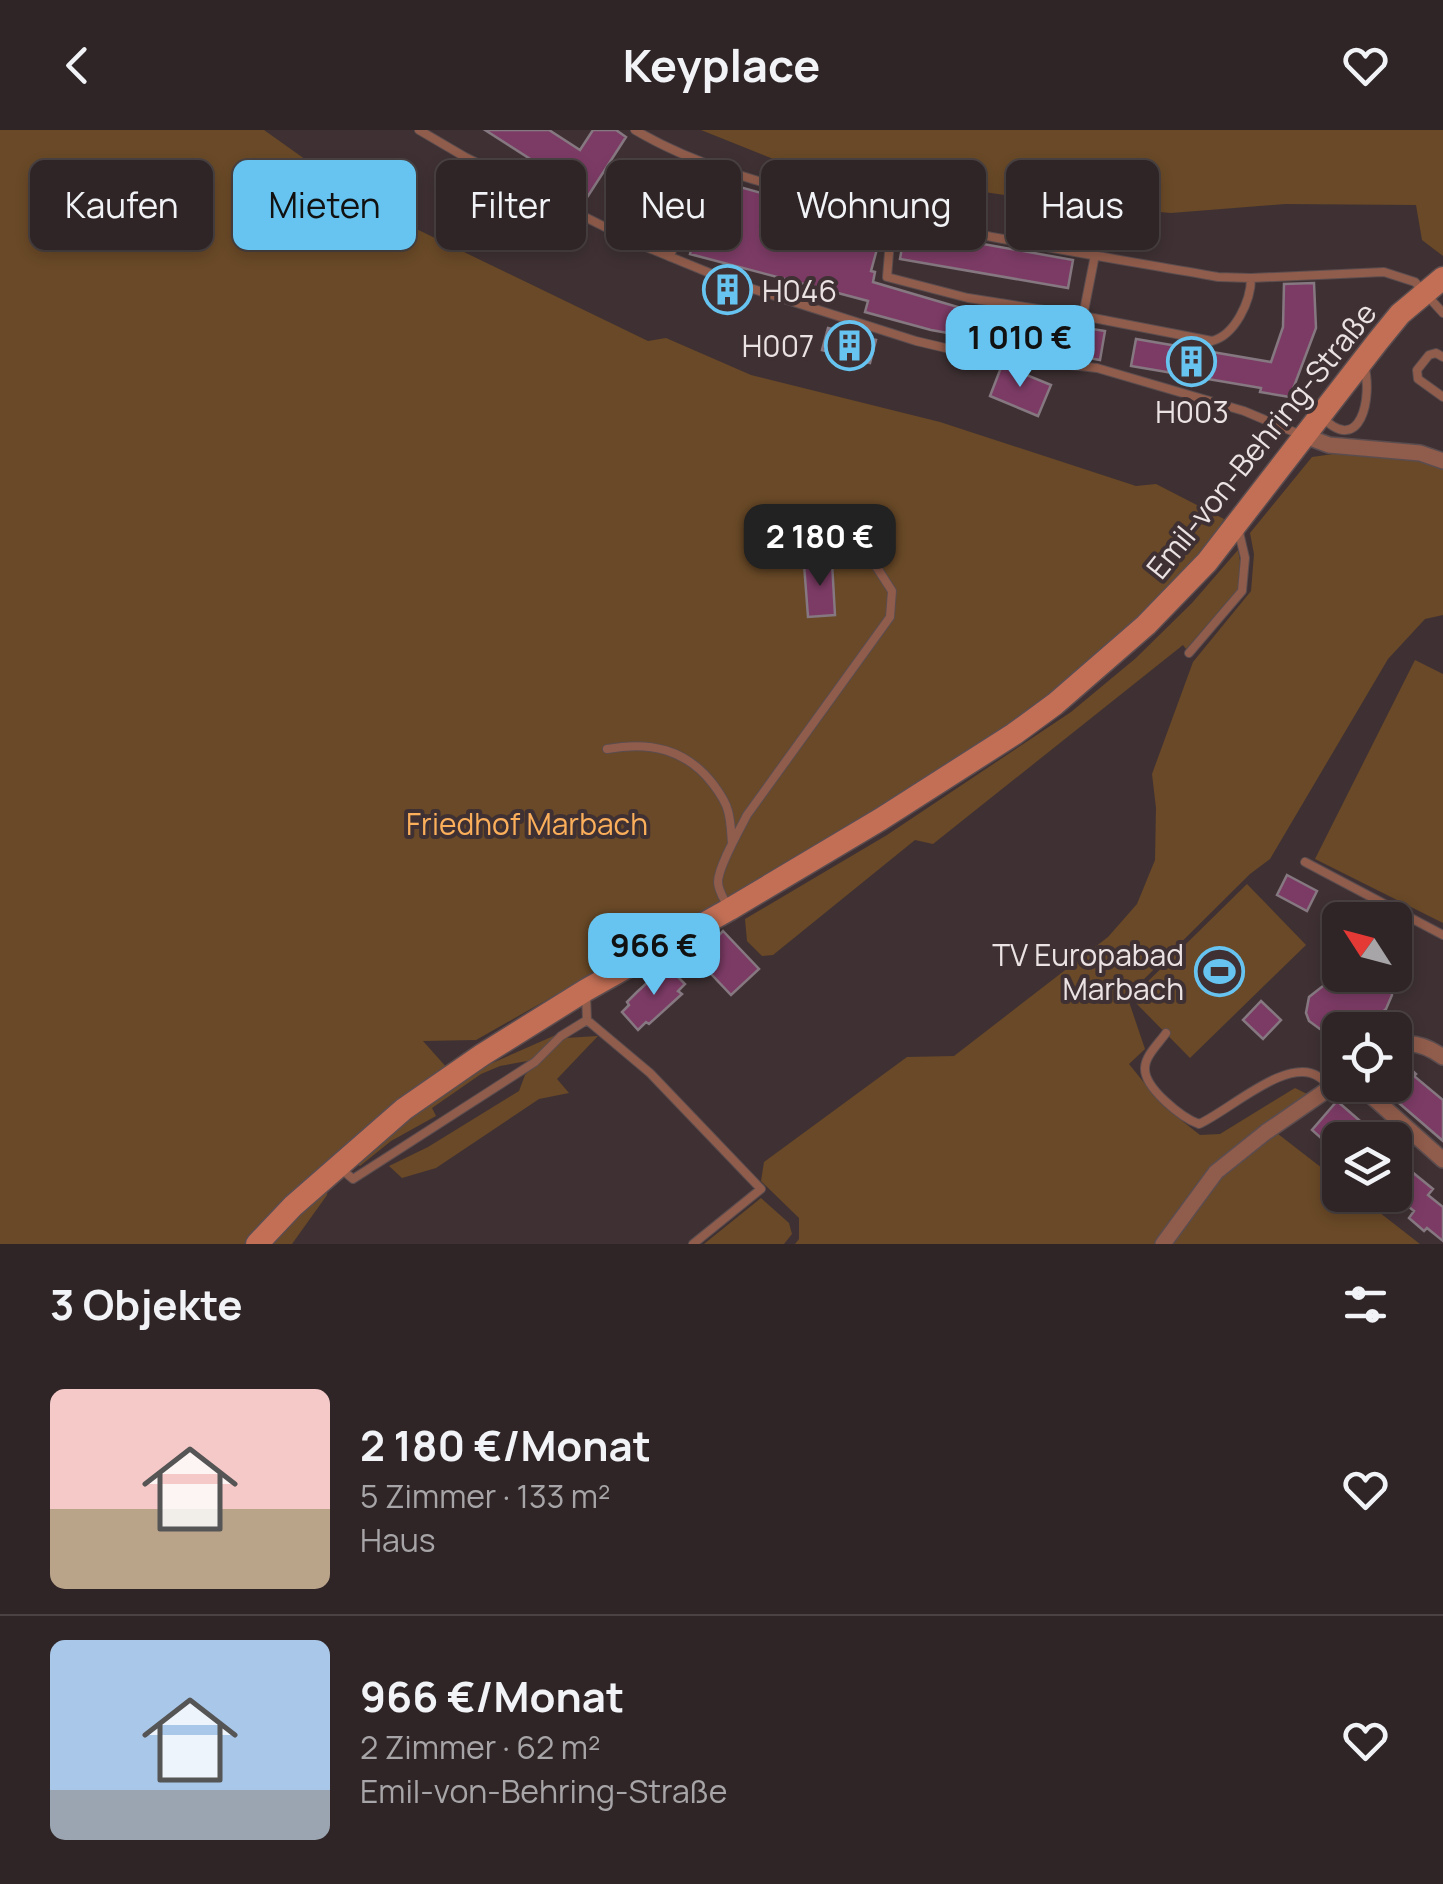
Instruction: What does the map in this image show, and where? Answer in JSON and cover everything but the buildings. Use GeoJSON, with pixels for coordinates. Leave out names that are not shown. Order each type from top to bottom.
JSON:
{"type":"FeatureCollection","features":[{"type":"Feature","properties":{"kind":"main road","name":"Emil-von-Behring-Straße"},"geometry":{"type":"LineString","coordinates":[[258,1244],[293,1206],[404,1109],[482,1055],[586,990],[881,819],[1055,704],[1146,625],[1206,562],[1400,314],[1434,284]]}},
{"type":"Feature","properties":{"kind":"street"},"geometry":{"type":"LineString","coordinates":[[1304,436],[1329,445],[1420,453],[1443,461]]}},
{"type":"Feature","properties":{"kind":"street"},"geometry":{"type":"LineString","coordinates":[[1412,1045],[1428,1047],[1443,1057]]}},
{"type":"Feature","properties":{"kind":"street"},"geometry":{"type":"LineString","coordinates":[[1163,1244],[1216,1172],[1322,1094]]}},
{"type":"Feature","properties":{"kind":"street"},"geometry":{"type":"LineString","coordinates":[[1379,1102],[1443,1160]]}},
{"type":"Feature","properties":{"kind":"lane"},"geometry":{"type":"LineString","coordinates":[[419,130],[639,244],[734,283],[916,341],[971,354],[1097,368],[1244,410],[1304,436]]}},
{"type":"Feature","properties":{"kind":"lane"},"geometry":{"type":"LineString","coordinates":[[635,130],[697,160]]}},
{"type":"Feature","properties":{"kind":"lane"},"geometry":{"type":"LineString","coordinates":[[986,235],[1218,277],[1384,272],[1434,284],[1443,312]]}},
{"type":"Feature","properties":{"kind":"lane"},"geometry":{"type":"LineString","coordinates":[[670,257],[672,250]]}},
{"type":"Feature","properties":{"kind":"lane"},"geometry":{"type":"LineString","coordinates":[[889,250],[887,277],[968,298],[1212,341],[1230,331],[1251,292],[1252,278]]}},
{"type":"Feature","properties":{"kind":"lane"},"geometry":{"type":"LineString","coordinates":[[1083,316],[1095,255]]}},
{"type":"Feature","properties":{"kind":"lane"},"geometry":{"type":"LineString","coordinates":[[1443,358],[1429,354],[1418,366],[1417,374],[1443,397]]}},
{"type":"Feature","properties":{"kind":"lane"},"geometry":{"type":"LineString","coordinates":[[1321,416],[1336,430],[1357,426],[1368,386],[1363,360]]}},
{"type":"Feature","properties":{"kind":"lane"},"geometry":{"type":"LineString","coordinates":[[1189,654],[1242,591],[1245,558],[1237,524]]}},
{"type":"Feature","properties":{"kind":"lane"},"geometry":{"type":"LineString","coordinates":[[730,909],[718,882],[747,815],[890,618],[892,591],[872,560],[853,543],[835,541],[792,548]]}},
{"type":"Feature","properties":{"kind":"lane"},"geometry":{"type":"LineString","coordinates":[[607,749],[658,748],[685,757],[718,791],[728,810],[732,843]]}},
{"type":"Feature","properties":{"kind":"lane"},"geometry":{"type":"LineString","coordinates":[[1304,862],[1443,935]]}},
{"type":"Feature","properties":{"kind":"lane"},"geometry":{"type":"LineString","coordinates":[[586,990],[587,1020],[650,1073],[761,1189],[693,1244]]}},
{"type":"Feature","properties":{"kind":"lane"},"geometry":{"type":"LineString","coordinates":[[337,1166],[353,1180],[536,1062],[561,1036],[587,1020]]}},
{"type":"Feature","properties":{"kind":"lane"},"geometry":{"type":"LineString","coordinates":[[1166,1033],[1146,1060],[1146,1077],[1187,1120],[1200,1124],[1274,1079],[1298,1071],[1322,1077]]}},
{"type":"Feature","properties":{"kind":"green space","name":"Friedhof Marbach"},"geometry":{"type":"Polygon","coordinates":[[[0,130],[264,130],[306,160],[233,160],[233,250],[416,250],[416,229],[436,238],[436,250],[460,250],[648,341],[666,338],[751,375],[940,422],[1136,486],[1156,484],[1224,519],[1205,550],[1095,666],[930,783],[476,1040],[423,1041],[448,1069],[328,1186],[327,1195],[292,1244],[0,1244],[0,130]]]}},
{"type":"Feature","properties":{"kind":"green space"},"geometry":{"type":"Polygon","coordinates":[[[701,130],[1443,130],[1443,256],[1422,240],[1416,205],[1285,204],[1159,212],[1159,160],[1006,160],[1006,195],[986,192],[986,160],[776,160],[701,130]]]}},
{"type":"Feature","properties":{"kind":"green space"},"geometry":{"type":"Polygon","coordinates":[[[1333,454],[1418,458],[1443,467],[1443,615],[1425,619],[1388,659],[1270,859],[1250,874],[1127,996],[1145,1049],[1129,1064],[1162,1105],[1200,1135],[1220,1134],[1295,1088],[1307,1094],[1265,1124],[1322,1168],[1322,1212],[1379,1212],[1420,1244],[795,1244],[799,1239],[799,1218],[761,1181],[764,1162],[907,1057],[954,1056],[1108,937],[1137,904],[1155,860],[1152,774],[1193,662],[1251,591],[1254,554],[1250,533],[1312,457],[1333,454]]]}},
{"type":"Feature","properties":{"kind":"green space"},"geometry":{"type":"Polygon","coordinates":[[[1238,550],[1238,589],[1186,649],[1183,645],[933,844],[915,840],[773,955],[762,956],[747,941],[745,919],[887,835],[1071,712],[1136,658],[1238,550]]]}},
{"type":"Feature","properties":{"kind":"green space"},"geometry":{"type":"Polygon","coordinates":[[[1415,660],[1443,674],[1443,923],[1412,908],[1412,902],[1401,902],[1315,859],[1415,660]]]}},
{"type":"Feature","properties":{"kind":"green space","name":"TV Europabad Marbach"},"geometry":{"type":"Polygon","coordinates":[[[1247,884],[1306,945],[1190,1058],[1131,998],[1247,884]]]}},
{"type":"Feature","properties":{"kind":"green space"},"geometry":{"type":"Polygon","coordinates":[[[558,1034],[533,1060],[481,1074],[432,1108],[436,1116],[391,1141],[360,1166],[354,1162],[415,1111],[481,1068],[558,1034]]]}},
{"type":"Feature","properties":{"kind":"green space"},"geometry":{"type":"Polygon","coordinates":[[[598,1036],[557,1079],[569,1093],[539,1099],[436,1168],[402,1178],[389,1166],[428,1147],[519,1091],[525,1075],[565,1038],[598,1036]]]}},
{"type":"Feature","properties":{"kind":"green space"},"geometry":{"type":"Polygon","coordinates":[[[761,1198],[789,1223],[792,1234],[784,1244],[704,1244],[761,1198]]]}},
{"type":"Feature","properties":{"kind":"place","name":"H046"},"geometry":{"type":"Point","coordinates":[727,290]}},
{"type":"Feature","properties":{"kind":"place","name":"H007"},"geometry":{"type":"Point","coordinates":[849,345]}},
{"type":"Feature","properties":{"kind":"place","name":"H003"},"geometry":{"type":"Point","coordinates":[1192,362]}},
{"type":"Feature","properties":{"kind":"place","name":"TV Europabad Marbach"},"geometry":{"type":"Point","coordinates":[1219,971]}}]}
